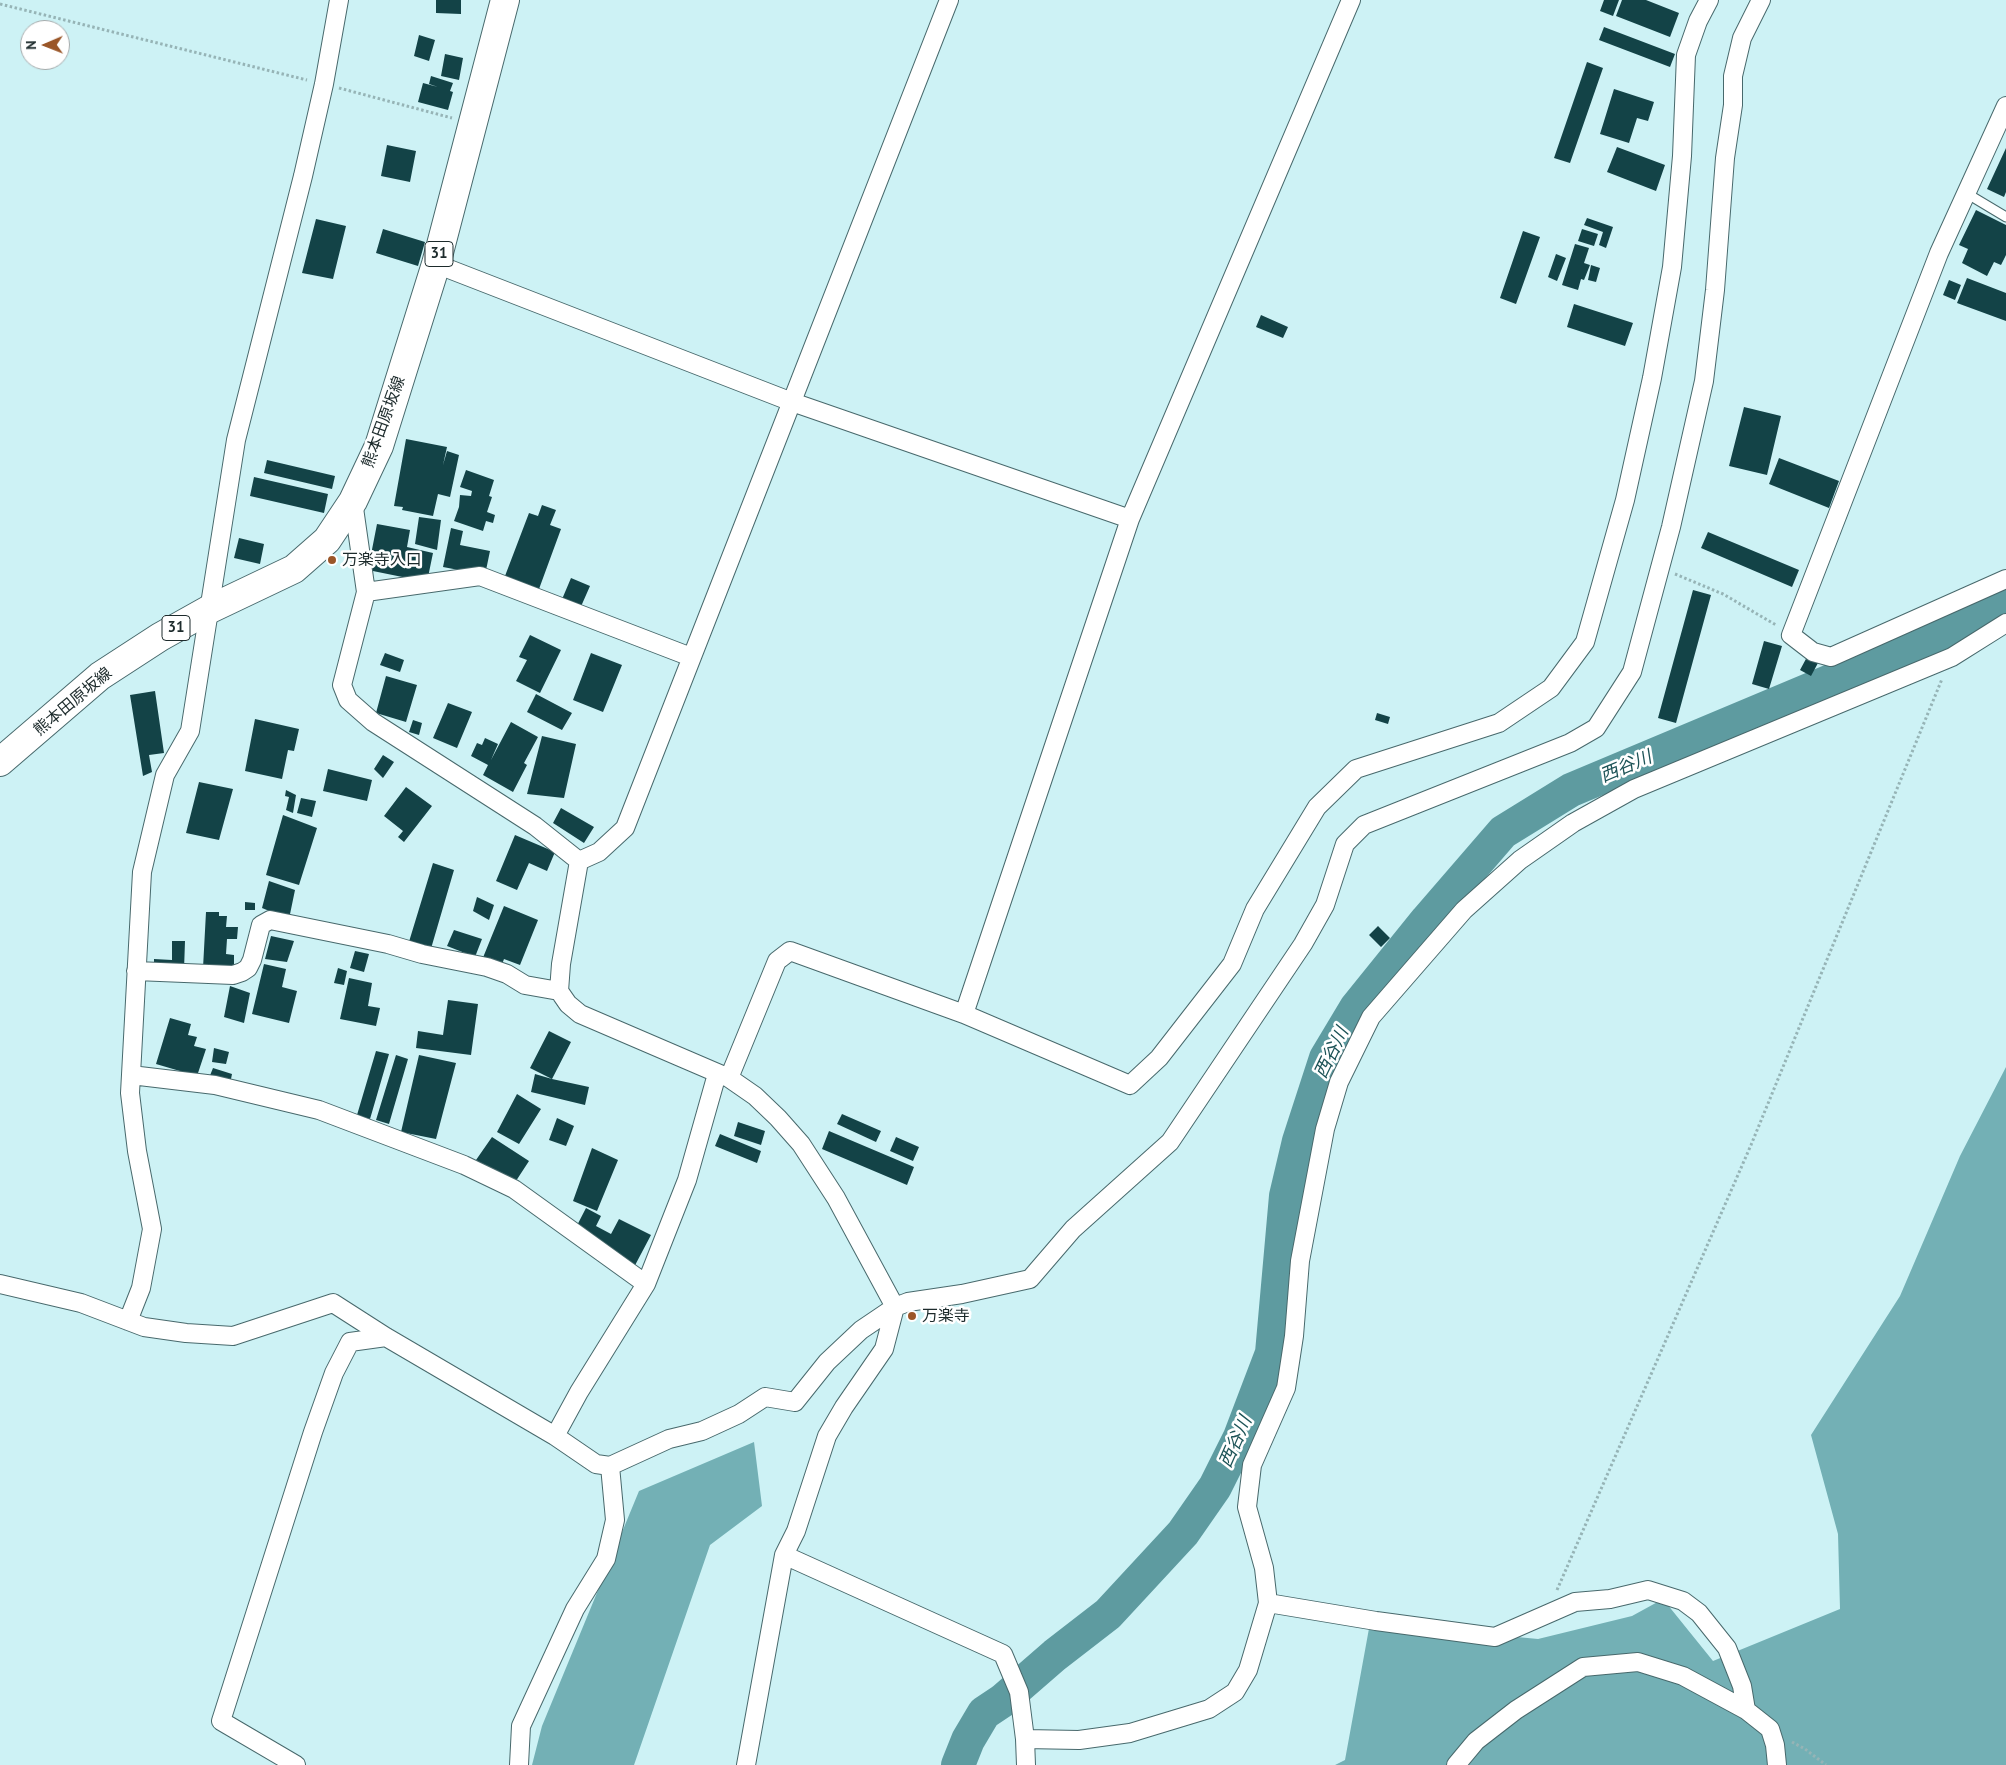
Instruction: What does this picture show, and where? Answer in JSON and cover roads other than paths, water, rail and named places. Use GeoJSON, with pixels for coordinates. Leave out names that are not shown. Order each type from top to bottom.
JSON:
{"type":"FeatureCollection","features":[{"type":"Feature","properties":{"kind":"main road","name":"熊本田原坂線"},"geometry":{"type":"LineString","coordinates":[[0,762],[100,676],[160,637],[210,609],[294,569],[327,540],[353,502],[379,446],[436,264],[505,0]]}},
{"type":"Feature","properties":{"kind":"street"},"geometry":{"type":"LineString","coordinates":[[128,1321],[141,1288],[152,1230],[137,1151],[130,1093],[142,872],[165,775],[190,731],[236,440],[304,176],[324,84],[339,0]]}},
{"type":"Feature","properties":{"kind":"street"},"geometry":{"type":"LineString","coordinates":[[578,861],[599,852],[625,828],[949,0]]}},
{"type":"Feature","properties":{"kind":"street"},"geometry":{"type":"LineString","coordinates":[[964,1014],[1130,519],[1351,0]]}},
{"type":"Feature","properties":{"kind":"street"},"geometry":{"type":"LineString","coordinates":[[555,1436],[579,1392],[618,1332],[646,1284],[687,1180],[723,1076],[778,961],[790,952],[964,1014],[1130,1085],[1159,1058],[1232,964],[1255,909],[1317,807],[1356,769],[1499,723],[1551,688],[1585,642],[1625,500],[1652,378],[1672,267],[1682,156],[1686,55],[1698,21],[1709,0]]}},
{"type":"Feature","properties":{"kind":"street"},"geometry":{"type":"LineString","coordinates":[[0,1284],[81,1303],[144,1327],[186,1333],[233,1336],[333,1303],[386,1338],[555,1436],[596,1464],[610,1466],[669,1439],[702,1431],[739,1414],[765,1397],[795,1402],[828,1362],[861,1330],[895,1307],[908,1302],[962,1294],[1030,1279],[1073,1229],[1170,1142],[1303,944],[1325,905],[1345,844],[1364,825],[1570,743],[1596,728],[1632,672],[1660,568],[1704,381],[1733,105],[1733,76],[1742,38],[1760,0]]}},
{"type":"Feature","properties":{"kind":"street"},"geometry":{"type":"LineString","coordinates":[[2006,106],[1939,253],[1791,635],[1813,652],[1831,657],[2006,579]]}},
{"type":"Feature","properties":{"kind":"street"},"geometry":{"type":"LineString","coordinates":[[436,264],[792,402],[1130,519]]}},
{"type":"Feature","properties":{"kind":"street"},"geometry":{"type":"LineString","coordinates":[[353,502],[366,592],[342,685],[348,700],[373,722],[535,826],[578,861]]}},
{"type":"Feature","properties":{"kind":"street"},"geometry":{"type":"LineString","coordinates":[[366,592],[480,576],[691,657]]}},
{"type":"Feature","properties":{"kind":"street"},"geometry":{"type":"LineString","coordinates":[[1025,1739],[1079,1740],[1130,1733],[1209,1709],[1234,1692],[1248,1670],[1268,1603],[1264,1568],[1247,1507],[1252,1465],[1286,1388],[1294,1336],[1300,1261],[1325,1130],[1339,1082],[1371,1017],[1464,910],[1520,860],[1573,823],[1634,789],[1952,657],[2006,623]]}},
{"type":"Feature","properties":{"kind":"street"},"geometry":{"type":"LineString","coordinates":[[578,861],[561,964],[560,991],[568,1004],[580,1014],[723,1076],[755,1096],[801,1144],[836,1198],[895,1307],[884,1349],[844,1407],[827,1436],[796,1531],[784,1555],[746,1765]]}},
{"type":"Feature","properties":{"kind":"street"},"geometry":{"type":"LineString","coordinates":[[136,971],[233,975],[242,972],[248,968],[252,960],[261,925],[270,920],[488,967],[507,974],[525,985],[560,991]]}},
{"type":"Feature","properties":{"kind":"street"},"geometry":{"type":"LineString","coordinates":[[131,1075],[215,1085],[319,1110],[464,1165],[514,1189],[646,1284]]}},
{"type":"Feature","properties":{"kind":"street"},"geometry":{"type":"LineString","coordinates":[[296,1765],[221,1721],[313,1432],[334,1373],[350,1342],[386,1338]]}},
{"type":"Feature","properties":{"kind":"street"},"geometry":{"type":"LineString","coordinates":[[519,1765],[521,1726],[575,1609],[606,1559],[616,1520],[610,1466]]}},
{"type":"Feature","properties":{"kind":"street"},"geometry":{"type":"LineString","coordinates":[[784,1555],[1003,1654],[1019,1692],[1026,1765]]}},
{"type":"Feature","properties":{"kind":"street"},"geometry":{"type":"LineString","coordinates":[[1268,1603],[1376,1621],[1495,1637],[1575,1602],[1610,1599],[1648,1590],[1683,1601],[1699,1613],[1727,1648],[1742,1686],[1746,1710]]}},
{"type":"Feature","properties":{"kind":"street"},"geometry":{"type":"LineString","coordinates":[[1456,1765],[1483,1736],[1516,1710],[1583,1667],[1638,1662],[1683,1676],[1746,1710],[1770,1729],[1775,1745],[1776,1765]]}},
{"type":"Feature","properties":{"kind":"lane"},"geometry":{"type":"LineString","coordinates":[[1966,194],[2006,217]]}},
{"type":"Feature","properties":{"kind":"waterway","name":"西谷川"},"geometry":{"type":"LineString","coordinates":[[958,1765],[968,1740],[984,1713],[1002,1701],[1055,1655],[1108,1614],[1183,1533],[1215,1487],[1240,1437],[1272,1353],[1286,1196],[1299,1141],[1326,1058],[1356,1008],[1427,920],[1503,832],[1571,790],[1969,623],[2006,596]]}},
{"type":"Feature","properties":{"kind":"place","name":"万楽寺入口"},"geometry":{"type":"Point","coordinates":[332,560]}},
{"type":"Feature","properties":{"kind":"place","name":"万楽寺"},"geometry":{"type":"Point","coordinates":[912,1316]}}]}
